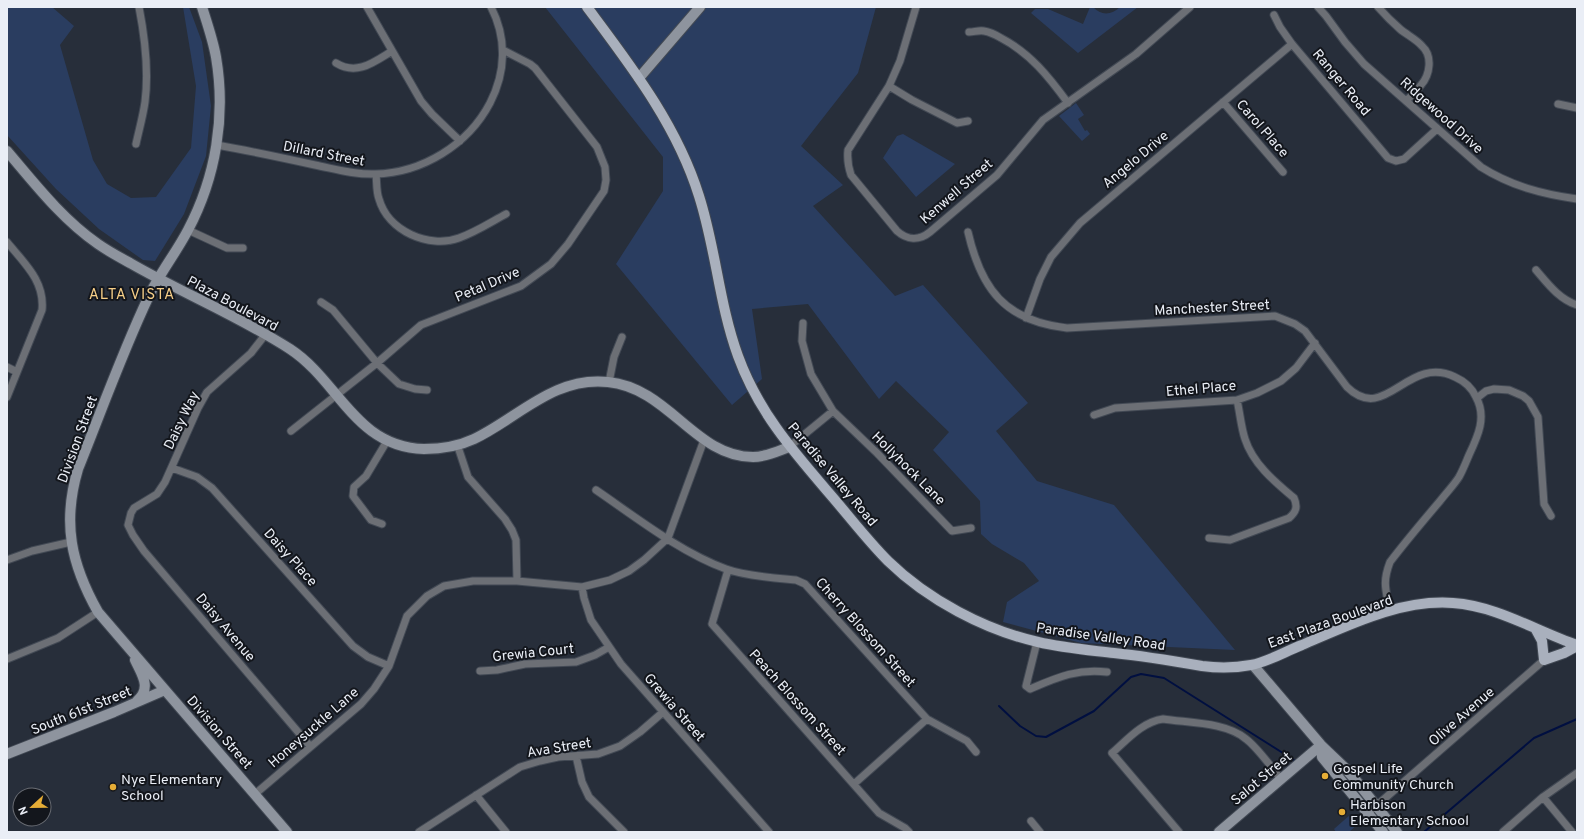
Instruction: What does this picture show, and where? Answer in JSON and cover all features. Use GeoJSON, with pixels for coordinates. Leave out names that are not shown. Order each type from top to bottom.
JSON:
{"type":"FeatureCollection","features":[{"type":"Feature","properties":{"kind":"main road","name":"Division Street"},"geometry":{"type":"LineString","coordinates":[[202,7],[212,39],[220,93],[217,145],[208,185],[188,230],[157,279],[139,317],[78,469],[73,488],[70,521],[71,542],[75,560],[87,593],[98,612],[287,832]]}},
{"type":"Feature","properties":{"kind":"main road","name":"Paradise Valley Road"},"geometry":{"type":"LineString","coordinates":[[587,7],[639,78],[663,114],[686,160],[699,195],[712,244],[721,297],[733,341],[740,362],[754,392],[772,423],[789,447],[888,561],[918,586],[952,608],[981,623],[1037,642],[1207,666],[1253,665]]}},
{"type":"Feature","properties":{"kind":"main road"},"geometry":{"type":"LineString","coordinates":[[639,78],[700,7]]}},
{"type":"Feature","properties":{"kind":"main road","name":"Plaza Boulevard"},"geometry":{"type":"LineString","coordinates":[[7,151],[57,209],[98,244],[157,279],[265,334],[292,351],[313,368],[360,422],[375,434],[387,441],[424,449],[441,448],[457,444]]}},
{"type":"Feature","properties":{"kind":"main road"},"geometry":{"type":"LineString","coordinates":[[457,444],[472,440],[489,431],[537,399],[554,391],[572,384],[609,382],[630,388],[649,396],[663,405],[704,440],[728,453],[738,456],[765,456],[789,447]]}},
{"type":"Feature","properties":{"kind":"main road","name":"East Plaza Boulevard"},"geometry":{"type":"LineString","coordinates":[[1253,665],[1337,630],[1390,611],[1430,603],[1453,603],[1489,609],[1577,645]]}},
{"type":"Feature","properties":{"kind":"main road"},"geometry":{"type":"LineString","coordinates":[[1535,628],[1542,641],[1544,660],[1564,653],[1577,645]]}},
{"type":"Feature","properties":{"kind":"main road"},"geometry":{"type":"LineString","coordinates":[[132,653],[146,688],[144,696],[134,703]]}},
{"type":"Feature","properties":{"kind":"main road"},"geometry":{"type":"LineString","coordinates":[[1253,665],[1321,745],[1343,766],[1397,832]]}},
{"type":"Feature","properties":{"kind":"main road","name":"South 61st Street"},"geometry":{"type":"LineString","coordinates":[[8,752],[165,690]]}},
{"type":"Feature","properties":{"kind":"main road"},"geometry":{"type":"LineString","coordinates":[[1321,745],[1322,757],[1383,832]]}},
{"type":"Feature","properties":{"kind":"main road","name":"Salot Street"},"geometry":{"type":"LineString","coordinates":[[1219,832],[1321,745]]}},
{"type":"Feature","properties":{"kind":"street"},"geometry":{"type":"LineString","coordinates":[[136,144],[145,102],[146,84],[145,49],[139,7]]}},
{"type":"Feature","properties":{"kind":"street"},"geometry":{"type":"LineString","coordinates":[[367,7],[421,101],[432,114],[460,140]]}},
{"type":"Feature","properties":{"kind":"street","name":"Dillard Street"},"geometry":{"type":"LineString","coordinates":[[217,145],[357,173],[376,174],[399,172],[421,165],[441,154],[460,140],[474,126],[491,101],[501,71],[503,50],[501,34],[491,7]]}},
{"type":"Feature","properties":{"kind":"street","name":"Kenwell Street"},"geometry":{"type":"LineString","coordinates":[[916,7],[900,61],[890,86],[848,150],[848,166],[851,175],[897,231],[905,237],[915,238],[926,235],[997,175],[1043,120],[1136,54],[1190,7]]}},
{"type":"Feature","properties":{"kind":"street","name":"Ridgewood Drive"},"geometry":{"type":"LineString","coordinates":[[1318,7],[1358,58],[1481,167],[1500,178],[1536,192],[1577,199]]}},
{"type":"Feature","properties":{"kind":"street"},"geometry":{"type":"LineString","coordinates":[[1378,7],[1392,22],[1422,45],[1426,50],[1429,59],[1429,66],[1422,85],[1406,101]]}},
{"type":"Feature","properties":{"kind":"street","name":"Ranger Road"},"geometry":{"type":"LineString","coordinates":[[1274,15],[1280,28],[1292,44],[1388,158],[1396,161],[1404,159],[1437,129]]}},
{"type":"Feature","properties":{"kind":"street"},"geometry":{"type":"LineString","coordinates":[[969,32],[983,30],[992,33],[1017,47],[1032,59],[1050,79],[1068,103]]}},
{"type":"Feature","properties":{"kind":"street","name":"Angelo Drive"},"geometry":{"type":"LineString","coordinates":[[1026,318],[1040,279],[1051,257],[1080,222],[1292,44]]}},
{"type":"Feature","properties":{"kind":"street","name":"Petal Drive"},"geometry":{"type":"LineString","coordinates":[[291,432],[377,363],[421,325],[521,286],[542,272],[559,256],[604,191],[606,180],[605,166],[597,147],[535,68],[503,50]]}},
{"type":"Feature","properties":{"kind":"street"},"geometry":{"type":"LineString","coordinates":[[336,63],[346,68],[361,68],[392,51]]}},
{"type":"Feature","properties":{"kind":"street"},"geometry":{"type":"LineString","coordinates":[[890,86],[912,100],[957,123],[968,120]]}},
{"type":"Feature","properties":{"kind":"street","name":"Carol Place"},"geometry":{"type":"LineString","coordinates":[[1223,102],[1283,172]]}},
{"type":"Feature","properties":{"kind":"street"},"geometry":{"type":"LineString","coordinates":[[1558,104],[1577,108]]}},
{"type":"Feature","properties":{"kind":"street"},"geometry":{"type":"LineString","coordinates":[[376,174],[378,198],[386,213],[397,225],[418,238],[439,241],[460,238],[506,214]]}},
{"type":"Feature","properties":{"kind":"street"},"geometry":{"type":"LineString","coordinates":[[188,230],[227,248],[243,248]]}},
{"type":"Feature","properties":{"kind":"street","name":"Manchester Street"},"geometry":{"type":"LineString","coordinates":[[968,232],[975,259],[987,284],[1005,304],[1026,318],[1051,326],[1067,328],[1275,316],[1295,324],[1305,331],[1347,387],[1354,393],[1362,396],[1372,398],[1386,395],[1415,376],[1433,372],[1445,373],[1457,378],[1469,387],[1477,398],[1481,409],[1479,434],[1459,477],[1390,562],[1385,576],[1385,586],[1390,611]]}},
{"type":"Feature","properties":{"kind":"street"},"geometry":{"type":"LineString","coordinates":[[7,242],[36,278],[41,288],[43,299],[42,310],[7,397]]}},
{"type":"Feature","properties":{"kind":"street"},"geometry":{"type":"LineString","coordinates":[[1536,270],[1554,291],[1571,303],[1577,305]]}},
{"type":"Feature","properties":{"kind":"street"},"geometry":{"type":"LineString","coordinates":[[321,302],[333,310],[377,363],[399,384],[415,389],[427,390]]}},
{"type":"Feature","properties":{"kind":"street","name":"Hollyhock Lane"},"geometry":{"type":"LineString","coordinates":[[802,324],[802,341],[811,374],[833,411],[877,452],[952,531],[971,528]]}},
{"type":"Feature","properties":{"kind":"street","name":"Daisy Way"},"geometry":{"type":"LineString","coordinates":[[129,521],[134,508],[157,494],[172,468],[198,408],[207,392],[251,353],[265,334]]}},
{"type":"Feature","properties":{"kind":"street"},"geometry":{"type":"LineString","coordinates":[[609,382],[614,357],[622,337]]}},
{"type":"Feature","properties":{"kind":"street","name":"Ethel Place"},"geometry":{"type":"LineString","coordinates":[[1094,415],[1115,408],[1237,400],[1257,393],[1281,381],[1296,368],[1315,343]]}},
{"type":"Feature","properties":{"kind":"street"},"geometry":{"type":"LineString","coordinates":[[7,367],[17,372]]}},
{"type":"Feature","properties":{"kind":"street"},"geometry":{"type":"LineString","coordinates":[[1477,398],[1486,391],[1494,389],[1509,390],[1523,396],[1529,401],[1538,418],[1544,504],[1551,516]]}},
{"type":"Feature","properties":{"kind":"street"},"geometry":{"type":"LineString","coordinates":[[1209,538],[1230,540],[1289,518],[1295,513],[1296,510],[1294,498],[1268,476],[1251,453],[1245,439],[1237,400]]}},
{"type":"Feature","properties":{"kind":"street"},"geometry":{"type":"LineString","coordinates":[[789,447],[833,411]]}},
{"type":"Feature","properties":{"kind":"street","name":"Honeysuckle Lane"},"geometry":{"type":"LineString","coordinates":[[255,794],[361,704],[374,689],[389,666],[407,616],[427,596],[444,586],[473,581],[517,581],[582,587],[610,580],[629,571],[644,560],[668,538],[704,440]]}},
{"type":"Feature","properties":{"kind":"street"},"geometry":{"type":"LineString","coordinates":[[382,524],[371,520],[353,496],[354,487],[366,476],[387,441]]}},
{"type":"Feature","properties":{"kind":"street"},"geometry":{"type":"LineString","coordinates":[[457,444],[468,477],[505,519],[512,530],[516,540],[517,581]]}},
{"type":"Feature","properties":{"kind":"street","name":"Daisy Place"},"geometry":{"type":"LineString","coordinates":[[172,468],[196,478],[212,488],[353,646],[368,657],[389,666]]}},
{"type":"Feature","properties":{"kind":"street","name":"Cherry Blossom Street"},"geometry":{"type":"LineString","coordinates":[[596,490],[668,538],[706,560],[728,570],[796,580],[805,584],[927,720],[966,741],[976,752]]}},
{"type":"Feature","properties":{"kind":"street","name":"Daisy Avenue"},"geometry":{"type":"LineString","coordinates":[[129,521],[128,525],[133,535],[144,551],[310,746]]}},
{"type":"Feature","properties":{"kind":"street"},"geometry":{"type":"LineString","coordinates":[[7,560],[32,551],[71,542]]}},
{"type":"Feature","properties":{"kind":"street","name":"Peach Blossom Street"},"geometry":{"type":"LineString","coordinates":[[728,570],[712,624],[880,813],[909,832]]}},
{"type":"Feature","properties":{"kind":"street","name":"Grewia Street"},"geometry":{"type":"LineString","coordinates":[[582,587],[589,616],[621,664],[662,713],[770,832]]}},
{"type":"Feature","properties":{"kind":"street"},"geometry":{"type":"LineString","coordinates":[[7,659],[58,638],[98,612]]}},
{"type":"Feature","properties":{"kind":"street"},"geometry":{"type":"LineString","coordinates":[[1037,642],[1026,686],[1030,689],[1061,676],[1082,671],[1107,672]]}},
{"type":"Feature","properties":{"kind":"street","name":"Grewia Court"},"geometry":{"type":"LineString","coordinates":[[480,671],[497,670],[525,664],[576,662],[595,655],[609,647]]}},
{"type":"Feature","properties":{"kind":"street","name":"Olive Avenue"},"geometry":{"type":"LineString","coordinates":[[1368,813],[1544,660]]}},
{"type":"Feature","properties":{"kind":"street","name":"Ava Street"},"geometry":{"type":"LineString","coordinates":[[419,832],[520,767],[540,761],[598,754],[620,746],[640,732],[662,713]]}},
{"type":"Feature","properties":{"kind":"street"},"geometry":{"type":"LineString","coordinates":[[1179,832],[1112,753],[1146,724],[1154,720],[1163,719],[1216,726],[1233,731],[1247,739],[1281,779]]}},
{"type":"Feature","properties":{"kind":"street"},"geometry":{"type":"LineString","coordinates":[[854,784],[927,720]]}},
{"type":"Feature","properties":{"kind":"street"},"geometry":{"type":"LineString","coordinates":[[576,756],[582,782],[589,796],[624,832]]}},
{"type":"Feature","properties":{"kind":"street"},"geometry":{"type":"LineString","coordinates":[[1503,832],[1543,798],[1577,774]]}},
{"type":"Feature","properties":{"kind":"street"},"geometry":{"type":"LineString","coordinates":[[476,795],[506,832]]}},
{"type":"Feature","properties":{"kind":"street"},"geometry":{"type":"LineString","coordinates":[[1543,798],[1572,832]]}},
{"type":"Feature","properties":{"kind":"street"},"geometry":{"type":"LineString","coordinates":[[1031,821],[1040,832]]}},
{"type":"Feature","properties":{"kind":"shaded area"},"geometry":{"type":"Polygon","coordinates":[[[7,7],[52,7],[74,26],[60,45],[93,160],[107,184],[131,198],[156,197],[191,148],[196,86],[183,7],[189,7],[202,42],[211,106],[206,156],[184,214],[155,261],[143,260],[99,229],[56,189],[7,135],[7,7]]]}},
{"type":"Feature","properties":{"kind":"shaded area"},"geometry":{"type":"Polygon","coordinates":[[[545,7],[876,7],[858,73],[801,146],[843,185],[813,206],[895,296],[923,285],[1028,403],[996,431],[1037,481],[1114,505],[1235,650],[1081,643],[1003,622],[1007,602],[1039,581],[1024,563],[992,544],[981,534],[980,501],[933,450],[949,432],[896,381],[879,399],[808,304],[752,309],[762,379],[732,405],[616,264],[663,191],[663,157],[545,7]]]}},
{"type":"Feature","properties":{"kind":"shaded area"},"geometry":{"type":"Polygon","coordinates":[[[1090,7],[1093,7],[1099,12],[1110,13],[1114,12],[1120,7],[1138,7],[1078,53],[1031,13],[1035,9],[1048,9],[1083,24],[1090,7]]]}},
{"type":"Feature","properties":{"kind":"shaded area"},"geometry":{"type":"Polygon","coordinates":[[[1076,103],[1084,115],[1078,119],[1085,131],[1087,130],[1090,134],[1082,141],[1059,116],[1076,103]]]}},
{"type":"Feature","properties":{"kind":"shaded area"},"geometry":{"type":"Polygon","coordinates":[[[903,134],[955,164],[916,197],[883,158],[897,136],[903,134]]]}},
{"type":"Feature","properties":{"kind":"shaded area"},"geometry":{"type":"Polygon","coordinates":[[[1351,814],[1359,823],[1349,832],[1336,832],[1334,829],[1351,814]]]}},
{"type":"Feature","properties":{"kind":"waterway"},"geometry":{"type":"LineString","coordinates":[[999,706],[1020,726],[1036,736],[1046,737],[1094,711],[1131,677],[1141,674],[1164,678],[1294,760]]}},
{"type":"Feature","properties":{"kind":"waterway"},"geometry":{"type":"LineString","coordinates":[[1424,832],[1534,738],[1577,719]]}},
{"type":"Feature","properties":{"kind":"place","name":"Gospel Life Community Church"},"geometry":{"type":"Point","coordinates":[1325,776]}},
{"type":"Feature","properties":{"kind":"place","name":"Nye Elementary School"},"geometry":{"type":"Point","coordinates":[113,787]}},
{"type":"Feature","properties":{"kind":"place","name":"Harbison Elementary School"},"geometry":{"type":"Point","coordinates":[1342,812]}},
{"type":"Feature","properties":{"kind":"district","name":"ALTA VISTA"},"geometry":{"type":"Point","coordinates":[132,294]}}]}
